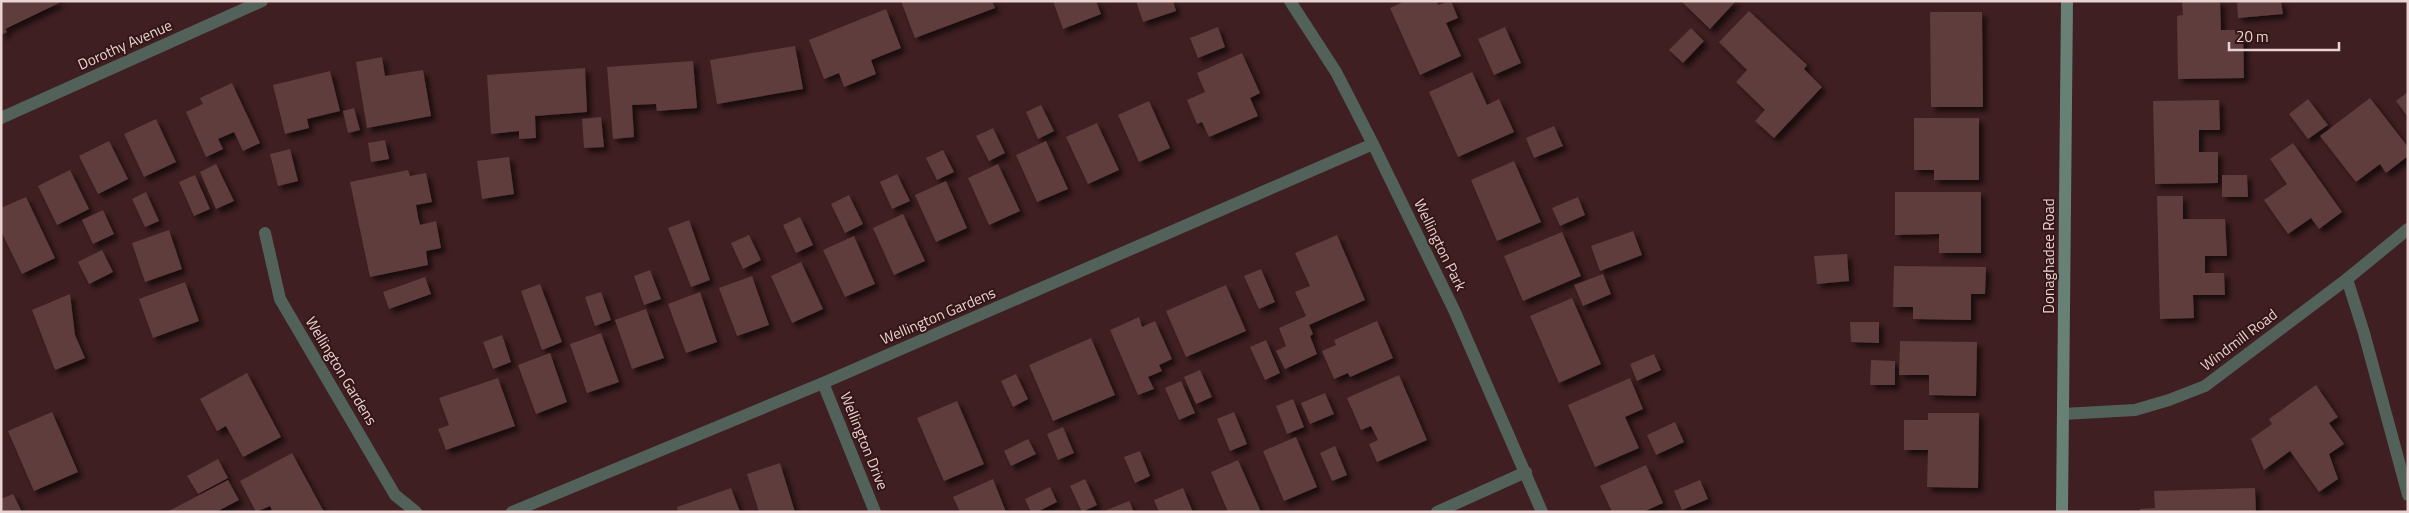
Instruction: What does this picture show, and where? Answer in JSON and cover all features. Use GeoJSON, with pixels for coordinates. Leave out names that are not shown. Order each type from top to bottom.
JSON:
{"type":"FeatureCollection","features":[{"type":"Feature","properties":{"kind":"main road","name":"Donaghadee Road"},"geometry":{"type":"LineString","coordinates":[[2062,512],[2067,1]]}},
{"type":"Feature","properties":{"kind":"street","name":"Dorothy Avenue"},"geometry":{"type":"LineString","coordinates":[[1,118],[262,1]]}},
{"type":"Feature","properties":{"kind":"street","name":"Wellington Park"},"geometry":{"type":"LineString","coordinates":[[1290,1],[1336,72],[1373,144],[1455,312],[1542,512]]}},
{"type":"Feature","properties":{"kind":"street","name":"Wellington Gardens"},"geometry":{"type":"LineString","coordinates":[[512,512],[823,383],[1373,144]]}},
{"type":"Feature","properties":{"kind":"street","name":"Windmill Road"},"geometry":{"type":"LineString","coordinates":[[2063,414],[2135,410],[2169,400],[2205,386],[2347,279],[2408,229]]}},
{"type":"Feature","properties":{"kind":"street","name":"Wellington Gardens"},"geometry":{"type":"LineString","coordinates":[[265,233],[280,299],[395,495],[416,512]]}},
{"type":"Feature","properties":{"kind":"street"},"geometry":{"type":"LineString","coordinates":[[2347,279],[2364,333],[2408,495]]}},
{"type":"Feature","properties":{"kind":"street","name":"Wellington Drive"},"geometry":{"type":"LineString","coordinates":[[823,383],[875,512]]}},
{"type":"Feature","properties":{"kind":"street"},"geometry":{"type":"LineString","coordinates":[[1437,512],[1526,472]]}},
{"type":"Feature","properties":{"kind":"building"},"geometry":{"type":"Polygon","coordinates":[[[1,1],[58,1],[59,3],[5,29],[7,32],[1,35],[1,1]]]}},
{"type":"Feature","properties":{"kind":"building"},"geometry":{"type":"Polygon","coordinates":[[[901,1],[992,1],[995,8],[915,38],[901,1]]]}},
{"type":"Feature","properties":{"kind":"building"},"geometry":{"type":"Polygon","coordinates":[[[1053,1],[1096,1],[1101,14],[1063,29],[1053,1]]]}},
{"type":"Feature","properties":{"kind":"building"},"geometry":{"type":"Polygon","coordinates":[[[1136,1],[1173,1],[1176,11],[1143,22],[1136,1]]]}},
{"type":"Feature","properties":{"kind":"building"},"geometry":{"type":"Polygon","coordinates":[[[1405,1],[1437,1],[1438,5],[1451,1],[1458,18],[1446,23],[1461,56],[1420,75],[1390,8],[1405,1]]]}},
{"type":"Feature","properties":{"kind":"building"},"geometry":{"type":"Polygon","coordinates":[[[1681,1],[1736,1],[1710,29],[1681,1]]]}},
{"type":"Feature","properties":{"kind":"building"},"geometry":{"type":"Polygon","coordinates":[[[2182,1],[2220,1],[2221,30],[2243,30],[2244,78],[2178,79],[2177,16],[2183,15],[2182,1]]]}},
{"type":"Feature","properties":{"kind":"building"},"geometry":{"type":"Polygon","coordinates":[[[2237,1],[2281,1],[2283,14],[2238,18],[2237,1]]]}},
{"type":"Feature","properties":{"kind":"building"},"geometry":{"type":"Polygon","coordinates":[[[886,9],[901,48],[871,60],[876,74],[844,87],[839,73],[824,79],[809,40],[886,9]]]}},
{"type":"Feature","properties":{"kind":"building"},"geometry":{"type":"Polygon","coordinates":[[[1749,11],[1807,65],[1804,69],[1822,87],[1774,138],[1755,121],[1765,110],[1736,82],[1747,70],[1719,42],[1749,11]]]}},
{"type":"Feature","properties":{"kind":"building"},"geometry":{"type":"Polygon","coordinates":[[[1930,12],[1982,12],[1983,107],[1931,107],[1930,12]]]}},
{"type":"Feature","properties":{"kind":"building"},"geometry":{"type":"Polygon","coordinates":[[[1218,27],[1225,47],[1198,58],[1190,38],[1218,27]]]}},
{"type":"Feature","properties":{"kind":"building"},"geometry":{"type":"Polygon","coordinates":[[[1505,27],[1521,63],[1494,75],[1478,39],[1505,27]]]}},
{"type":"Feature","properties":{"kind":"building"},"geometry":{"type":"Polygon","coordinates":[[[1691,28],[1704,41],[1683,63],[1669,50],[1691,28]]]}},
{"type":"Feature","properties":{"kind":"building"},"geometry":{"type":"Polygon","coordinates":[[[795,46],[803,89],[717,104],[710,60],[795,46]]]}},
{"type":"Feature","properties":{"kind":"building"},"geometry":{"type":"Polygon","coordinates":[[[1242,53],[1260,93],[1250,98],[1258,116],[1209,137],[1202,122],[1197,124],[1187,100],[1205,92],[1197,73],[1242,53]]]}},
{"type":"Feature","properties":{"kind":"building"},"geometry":{"type":"Polygon","coordinates":[[[382,57],[385,76],[423,70],[431,116],[367,128],[356,62],[382,57]]]}},
{"type":"Feature","properties":{"kind":"building"},"geometry":{"type":"Polygon","coordinates":[[[693,61],[697,108],[657,111],[656,104],[632,105],[634,137],[613,139],[607,67],[693,61]]]}},
{"type":"Feature","properties":{"kind":"building"},"geometry":{"type":"Polygon","coordinates":[[[585,68],[587,112],[535,116],[536,138],[519,139],[519,131],[491,134],[487,75],[585,68]]]}},
{"type":"Feature","properties":{"kind":"building"},"geometry":{"type":"Polygon","coordinates":[[[330,71],[340,111],[307,119],[309,128],[285,134],[273,85],[330,71]]]}},
{"type":"Feature","properties":{"kind":"building"},"geometry":{"type":"Polygon","coordinates":[[[1472,72],[1487,105],[1499,99],[1514,132],[1458,157],[1429,92],[1472,72]]]}},
{"type":"Feature","properties":{"kind":"building"},"geometry":{"type":"Polygon","coordinates":[[[232,83],[260,143],[243,151],[234,132],[218,139],[223,149],[206,157],[186,112],[203,104],[200,98],[232,83]]]}},
{"type":"Feature","properties":{"kind":"building"},"geometry":{"type":"Polygon","coordinates":[[[2408,92],[2408,117],[2396,101],[2408,92]]]}},
{"type":"Feature","properties":{"kind":"building"},"geometry":{"type":"Polygon","coordinates":[[[2370,98],[2408,147],[2408,156],[2386,173],[2380,164],[2356,182],[2320,136],[2370,98]]]}},
{"type":"Feature","properties":{"kind":"building"},"geometry":{"type":"Polygon","coordinates":[[[2308,99],[2328,125],[2308,139],[2289,114],[2308,99]]]}},
{"type":"Feature","properties":{"kind":"building"},"geometry":{"type":"Polygon","coordinates":[[[2219,100],[2220,130],[2199,130],[2199,152],[2218,152],[2218,183],[2155,184],[2153,101],[2219,100]]]}},
{"type":"Feature","properties":{"kind":"building"},"geometry":{"type":"Polygon","coordinates":[[[1149,101],[1170,148],[1139,162],[1118,115],[1149,101]]]}},
{"type":"Feature","properties":{"kind":"building"},"geometry":{"type":"Polygon","coordinates":[[[1041,105],[1054,131],[1038,139],[1026,112],[1041,105]]]}},
{"type":"Feature","properties":{"kind":"building"},"geometry":{"type":"Polygon","coordinates":[[[354,108],[360,130],[348,133],[343,111],[354,108]]]}},
{"type":"Feature","properties":{"kind":"building"},"geometry":{"type":"Polygon","coordinates":[[[601,117],[604,147],[584,148],[582,119],[601,117]]]}},
{"type":"Feature","properties":{"kind":"building"},"geometry":{"type":"Polygon","coordinates":[[[1914,118],[1979,118],[1979,180],[1934,180],[1934,170],[1914,170],[1914,118]]]}},
{"type":"Feature","properties":{"kind":"building"},"geometry":{"type":"Polygon","coordinates":[[[156,119],[176,162],[144,177],[124,134],[156,119]]]}},
{"type":"Feature","properties":{"kind":"building"},"geometry":{"type":"Polygon","coordinates":[[[1097,123],[1119,170],[1088,184],[1066,137],[1097,123]]]}},
{"type":"Feature","properties":{"kind":"building"},"geometry":{"type":"Polygon","coordinates":[[[1554,126],[1563,146],[1534,158],[1526,138],[1554,126]]]}},
{"type":"Feature","properties":{"kind":"building"},"geometry":{"type":"Polygon","coordinates":[[[993,128],[1005,153],[989,161],[976,136],[993,128]]]}},
{"type":"Feature","properties":{"kind":"building"},"geometry":{"type":"Polygon","coordinates":[[[385,140],[389,159],[371,162],[368,143],[385,140]]]}},
{"type":"Feature","properties":{"kind":"building"},"geometry":{"type":"Polygon","coordinates":[[[109,141],[128,179],[98,194],[79,156],[109,141]]]}},
{"type":"Feature","properties":{"kind":"building"},"geometry":{"type":"Polygon","coordinates":[[[1046,141],[1068,189],[1037,202],[1016,155],[1046,141]]]}},
{"type":"Feature","properties":{"kind":"building"},"geometry":{"type":"Polygon","coordinates":[[[2293,143],[2342,212],[2319,229],[2311,218],[2288,234],[2264,200],[2287,184],[2270,159],[2293,143]]]}},
{"type":"Feature","properties":{"kind":"building"},"geometry":{"type":"Polygon","coordinates":[[[290,149],[298,181],[278,186],[270,154],[290,149]]]}},
{"type":"Feature","properties":{"kind":"building"},"geometry":{"type":"Polygon","coordinates":[[[943,150],[954,172],[937,180],[926,158],[943,150]]]}},
{"type":"Feature","properties":{"kind":"building"},"geometry":{"type":"Polygon","coordinates":[[[509,157],[514,194],[482,199],[477,161],[509,157]]]}},
{"type":"Feature","properties":{"kind":"building"},"geometry":{"type":"Polygon","coordinates":[[[1514,161],[1541,222],[1497,241],[1471,180],[1514,161]]]}},
{"type":"Feature","properties":{"kind":"building"},"geometry":{"type":"Polygon","coordinates":[[[216,164],[234,201],[216,209],[200,172],[216,164]]]}},
{"type":"Feature","properties":{"kind":"building"},"geometry":{"type":"Polygon","coordinates":[[[998,164],[1020,211],[989,225],[968,178],[998,164]]]}},
{"type":"Feature","properties":{"kind":"building"},"geometry":{"type":"Polygon","coordinates":[[[70,170],[89,209],[57,225],[38,186],[70,170]]]}},
{"type":"Feature","properties":{"kind":"building"},"geometry":{"type":"Polygon","coordinates":[[[408,170],[410,176],[426,173],[432,202],[416,205],[418,217],[420,225],[436,221],[441,248],[426,251],[428,265],[370,277],[350,182],[408,170]]]}},
{"type":"Feature","properties":{"kind":"building"},"geometry":{"type":"Polygon","coordinates":[[[897,174],[910,201],[892,209],[880,182],[897,174]]]}},
{"type":"Feature","properties":{"kind":"building"},"geometry":{"type":"Polygon","coordinates":[[[195,175],[210,209],[194,216],[179,182],[195,175]]]}},
{"type":"Feature","properties":{"kind":"building"},"geometry":{"type":"Polygon","coordinates":[[[2222,175],[2247,175],[2248,197],[2222,197],[2222,175]]]}},
{"type":"Feature","properties":{"kind":"building"},"geometry":{"type":"Polygon","coordinates":[[[946,181],[967,228],[936,242],[915,195],[946,181]]]}},
{"type":"Feature","properties":{"kind":"building"},"geometry":{"type":"Polygon","coordinates":[[[146,192],[159,221],[145,227],[132,199],[146,192]]]}},
{"type":"Feature","properties":{"kind":"building"},"geometry":{"type":"Polygon","coordinates":[[[1895,192],[1981,192],[1981,253],[1939,253],[1939,234],[1895,235],[1895,192]]]}},
{"type":"Feature","properties":{"kind":"building"},"geometry":{"type":"Polygon","coordinates":[[[849,195],[863,224],[845,233],[831,204],[849,195]]]}},
{"type":"Feature","properties":{"kind":"building"},"geometry":{"type":"Polygon","coordinates":[[[2157,196],[2183,196],[2183,219],[2225,219],[2227,256],[2205,256],[2205,273],[2224,273],[2225,295],[2193,295],[2194,318],[2160,319],[2157,196]]]}},
{"type":"Feature","properties":{"kind":"building"},"geometry":{"type":"Polygon","coordinates":[[[26,197],[55,258],[22,274],[1,231],[1,208],[26,197]]]}},
{"type":"Feature","properties":{"kind":"building"},"geometry":{"type":"Polygon","coordinates":[[[1578,197],[1585,215],[1560,226],[1552,208],[1578,197]]]}},
{"type":"Feature","properties":{"kind":"building"},"geometry":{"type":"Polygon","coordinates":[[[103,210],[114,234],[93,244],[82,220],[103,210]]]}},
{"type":"Feature","properties":{"kind":"building"},"geometry":{"type":"Polygon","coordinates":[[[903,214],[925,261],[894,275],[873,228],[903,214]]]}},
{"type":"Feature","properties":{"kind":"building"},"geometry":{"type":"Polygon","coordinates":[[[800,217],[813,245],[796,253],[783,225],[800,217]]]}},
{"type":"Feature","properties":{"kind":"building"},"geometry":{"type":"Polygon","coordinates":[[[689,220],[710,280],[691,287],[668,228],[689,220]]]}},
{"type":"Feature","properties":{"kind":"building"},"geometry":{"type":"Polygon","coordinates":[[[169,230],[182,269],[145,282],[132,243],[169,230]]]}},
{"type":"Feature","properties":{"kind":"building"},"geometry":{"type":"Polygon","coordinates":[[[1633,231],[1642,255],[1600,271],[1591,246],[1633,231]]]}},
{"type":"Feature","properties":{"kind":"building"},"geometry":{"type":"Polygon","coordinates":[[[1562,232],[1581,276],[1523,301],[1504,256],[1562,232]]]}},
{"type":"Feature","properties":{"kind":"building"},"geometry":{"type":"Polygon","coordinates":[[[749,235],[761,260],[743,269],[731,243],[749,235]]]}},
{"type":"Feature","properties":{"kind":"building"},"geometry":{"type":"Polygon","coordinates":[[[1337,235],[1365,300],[1309,325],[1313,334],[1310,336],[1317,354],[1285,369],[1276,351],[1286,346],[1279,328],[1306,316],[1295,292],[1310,286],[1295,253],[1337,235]]]}},
{"type":"Feature","properties":{"kind":"building"},"geometry":{"type":"Polygon","coordinates":[[[854,236],[875,284],[845,297],[823,250],[854,236]]]}},
{"type":"Feature","properties":{"kind":"building"},"geometry":{"type":"Polygon","coordinates":[[[102,250],[113,272],[89,284],[78,262],[102,250]]]}},
{"type":"Feature","properties":{"kind":"building"},"geometry":{"type":"Polygon","coordinates":[[[1847,254],[1849,281],[1817,284],[1814,256],[1847,254]]]}},
{"type":"Feature","properties":{"kind":"building"},"geometry":{"type":"Polygon","coordinates":[[[801,262],[823,309],[792,323],[771,276],[801,262]]]}},
{"type":"Feature","properties":{"kind":"building"},"geometry":{"type":"Polygon","coordinates":[[[1894,266],[1986,267],[1985,294],[1971,294],[1971,320],[1913,319],[1913,307],[1893,307],[1894,266]]]}},
{"type":"Feature","properties":{"kind":"building"},"geometry":{"type":"Polygon","coordinates":[[[1261,269],[1275,302],[1259,309],[1244,276],[1261,269]]]}},
{"type":"Feature","properties":{"kind":"building"},"geometry":{"type":"Polygon","coordinates":[[[650,270],[661,299],[644,305],[634,276],[650,270]]]}},
{"type":"Feature","properties":{"kind":"building"},"geometry":{"type":"Polygon","coordinates":[[[1603,274],[1611,294],[1583,306],[1574,285],[1603,274]]]}},
{"type":"Feature","properties":{"kind":"building"},"geometry":{"type":"Polygon","coordinates":[[[752,276],[769,325],[737,336],[719,288],[752,276]]]}},
{"type":"Feature","properties":{"kind":"building"},"geometry":{"type":"Polygon","coordinates":[[[425,277],[431,294],[389,309],[383,292],[425,277]]]}},
{"type":"Feature","properties":{"kind":"building"},"geometry":{"type":"Polygon","coordinates":[[[185,282],[199,321],[153,338],[139,299],[185,282]]]}},
{"type":"Feature","properties":{"kind":"building"},"geometry":{"type":"Polygon","coordinates":[[[540,284],[562,342],[542,350],[521,291],[540,284]]]}},
{"type":"Feature","properties":{"kind":"building"},"geometry":{"type":"Polygon","coordinates":[[[1226,285],[1246,331],[1186,357],[1166,311],[1226,285]]]}},
{"type":"Feature","properties":{"kind":"building"},"geometry":{"type":"Polygon","coordinates":[[[601,292],[611,320],[595,326],[585,297],[601,292]]]}},
{"type":"Feature","properties":{"kind":"building"},"geometry":{"type":"Polygon","coordinates":[[[700,292],[717,342],[686,353],[668,304],[700,292]]]}},
{"type":"Feature","properties":{"kind":"building"},"geometry":{"type":"Polygon","coordinates":[[[70,294],[75,335],[85,358],[55,370],[32,310],[70,294]]]}},
{"type":"Feature","properties":{"kind":"building"},"geometry":{"type":"Polygon","coordinates":[[[1572,298],[1601,364],[1559,383],[1530,316],[1572,298]]]}},
{"type":"Feature","properties":{"kind":"building"},"geometry":{"type":"Polygon","coordinates":[[[646,309],[664,358],[632,369],[615,320],[646,309]]]}},
{"type":"Feature","properties":{"kind":"building"},"geometry":{"type":"Polygon","coordinates":[[[1139,317],[1142,327],[1155,321],[1172,359],[1159,365],[1162,371],[1148,377],[1154,389],[1138,395],[1110,330],[1139,317]]]}},
{"type":"Feature","properties":{"kind":"building"},"geometry":{"type":"Polygon","coordinates":[[[1377,321],[1393,358],[1350,377],[1348,373],[1334,379],[1322,351],[1336,345],[1334,340],[1377,321]]]}},
{"type":"Feature","properties":{"kind":"building"},"geometry":{"type":"Polygon","coordinates":[[[1850,322],[1879,322],[1879,343],[1851,342],[1850,322]]]}},
{"type":"Feature","properties":{"kind":"building"},"geometry":{"type":"Polygon","coordinates":[[[601,333],[619,382],[587,393],[570,344],[601,333]]]}},
{"type":"Feature","properties":{"kind":"building"},"geometry":{"type":"Polygon","coordinates":[[[502,335],[511,362],[493,369],[483,342],[502,335]]]}},
{"type":"Feature","properties":{"kind":"building"},"geometry":{"type":"Polygon","coordinates":[[[1091,338],[1115,395],[1053,421],[1029,365],[1091,338]]]}},
{"type":"Feature","properties":{"kind":"building"},"geometry":{"type":"Polygon","coordinates":[[[1266,340],[1280,373],[1265,380],[1250,347],[1266,340]]]}},
{"type":"Feature","properties":{"kind":"building"},"geometry":{"type":"Polygon","coordinates":[[[1900,341],[1977,342],[1976,396],[1929,395],[1929,375],[1899,375],[1900,341]]]}},
{"type":"Feature","properties":{"kind":"building"},"geometry":{"type":"Polygon","coordinates":[[[550,353],[567,402],[536,414],[518,365],[550,353]]]}},
{"type":"Feature","properties":{"kind":"building"},"geometry":{"type":"Polygon","coordinates":[[[1654,354],[1661,370],[1637,381],[1630,364],[1654,354]]]}},
{"type":"Feature","properties":{"kind":"building"},"geometry":{"type":"Polygon","coordinates":[[[1871,360],[1895,361],[1895,385],[1870,385],[1871,360]]]}},
{"type":"Feature","properties":{"kind":"building"},"geometry":{"type":"Polygon","coordinates":[[[1200,370],[1212,397],[1196,404],[1184,377],[1200,370]]]}},
{"type":"Feature","properties":{"kind":"building"},"geometry":{"type":"Polygon","coordinates":[[[247,373],[281,437],[243,457],[226,426],[217,431],[200,399],[247,373]]]}},
{"type":"Feature","properties":{"kind":"building"},"geometry":{"type":"Polygon","coordinates":[[[1016,374],[1028,399],[1013,407],[1001,381],[1016,374]]]}},
{"type":"Feature","properties":{"kind":"building"},"geometry":{"type":"Polygon","coordinates":[[[1399,375],[1427,440],[1377,462],[1369,444],[1378,440],[1371,426],[1361,430],[1347,398],[1399,375]]]}},
{"type":"Feature","properties":{"kind":"building"},"geometry":{"type":"Polygon","coordinates":[[[498,378],[515,426],[446,450],[438,429],[449,425],[439,398],[498,378]]]}},
{"type":"Feature","properties":{"kind":"building"},"geometry":{"type":"Polygon","coordinates":[[[1630,378],[1643,409],[1625,417],[1639,448],[1595,467],[1568,405],[1630,378]]]}},
{"type":"Feature","properties":{"kind":"building"},"geometry":{"type":"Polygon","coordinates":[[[1181,381],[1195,413],[1179,420],[1165,388],[1181,381]]]}},
{"type":"Feature","properties":{"kind":"building"},"geometry":{"type":"Polygon","coordinates":[[[2316,385],[2338,417],[2329,423],[2344,444],[2329,454],[2338,479],[2319,492],[2290,451],[2264,470],[2251,439],[2272,424],[2269,419],[2316,385]]]}},
{"type":"Feature","properties":{"kind":"building"},"geometry":{"type":"Polygon","coordinates":[[[1325,393],[1334,414],[1310,424],[1301,403],[1325,393]]]}},
{"type":"Feature","properties":{"kind":"building"},"geometry":{"type":"Polygon","coordinates":[[[1293,399],[1304,427],[1287,434],[1276,406],[1293,399]]]}},
{"type":"Feature","properties":{"kind":"building"},"geometry":{"type":"Polygon","coordinates":[[[957,401],[984,464],[944,481],[917,418],[957,401]]]}},
{"type":"Feature","properties":{"kind":"building"},"geometry":{"type":"Polygon","coordinates":[[[52,412],[78,472],[34,491],[8,431],[52,412]]]}},
{"type":"Feature","properties":{"kind":"building"},"geometry":{"type":"Polygon","coordinates":[[[1234,412],[1247,444],[1230,451],[1217,419],[1234,412]]]}},
{"type":"Feature","properties":{"kind":"building"},"geometry":{"type":"Polygon","coordinates":[[[1928,413],[1979,413],[1978,488],[1927,487],[1928,450],[1904,450],[1904,420],[1928,420],[1928,413]]]}},
{"type":"Feature","properties":{"kind":"building"},"geometry":{"type":"Polygon","coordinates":[[[1675,422],[1684,442],[1656,455],[1647,435],[1675,422]]]}},
{"type":"Feature","properties":{"kind":"building"},"geometry":{"type":"Polygon","coordinates":[[[1063,427],[1074,453],[1058,460],[1047,434],[1063,427]]]}},
{"type":"Feature","properties":{"kind":"building"},"geometry":{"type":"Polygon","coordinates":[[[1296,437],[1317,487],[1284,501],[1263,451],[1296,437]]]}},
{"type":"Feature","properties":{"kind":"building"},"geometry":{"type":"Polygon","coordinates":[[[1028,439],[1036,454],[1011,466],[1004,451],[1028,439]]]}},
{"type":"Feature","properties":{"kind":"building"},"geometry":{"type":"Polygon","coordinates":[[[1335,446],[1347,475],[1332,481],[1320,453],[1335,446]]]}},
{"type":"Feature","properties":{"kind":"building"},"geometry":{"type":"Polygon","coordinates":[[[1140,451],[1150,476],[1135,483],[1124,457],[1140,451]]]}},
{"type":"Feature","properties":{"kind":"building"},"geometry":{"type":"Polygon","coordinates":[[[292,453],[324,512],[268,512],[272,510],[270,506],[256,512],[240,481],[292,453]]]}},
{"type":"Feature","properties":{"kind":"building"},"geometry":{"type":"Polygon","coordinates":[[[218,459],[228,478],[198,494],[187,476],[218,459]]]}},
{"type":"Feature","properties":{"kind":"building"},"geometry":{"type":"Polygon","coordinates":[[[1238,460],[1261,512],[1228,512],[1211,472],[1238,460]]]}},
{"type":"Feature","properties":{"kind":"building"},"geometry":{"type":"Polygon","coordinates":[[[780,463],[795,512],[759,512],[747,474],[780,463]]]}},
{"type":"Feature","properties":{"kind":"building"},"geometry":{"type":"Polygon","coordinates":[[[1646,465],[1663,503],[1643,512],[1612,512],[1600,486],[1646,465]]]}},
{"type":"Feature","properties":{"kind":"building"},"geometry":{"type":"Polygon","coordinates":[[[993,479],[1006,512],[960,512],[953,497],[993,479]]]}},
{"type":"Feature","properties":{"kind":"building"},"geometry":{"type":"Polygon","coordinates":[[[1085,479],[1097,505],[1082,512],[1070,486],[1085,479]]]}},
{"type":"Feature","properties":{"kind":"building"},"geometry":{"type":"Polygon","coordinates":[[[228,480],[239,500],[216,512],[167,512],[228,480]]]}},
{"type":"Feature","properties":{"kind":"building"},"geometry":{"type":"Polygon","coordinates":[[[1700,480],[1708,499],[1682,510],[1674,491],[1700,480]]]}},
{"type":"Feature","properties":{"kind":"building"},"geometry":{"type":"Polygon","coordinates":[[[1050,487],[1057,502],[1037,512],[1031,512],[1025,499],[1050,487]]]}},
{"type":"Feature","properties":{"kind":"building"},"geometry":{"type":"Polygon","coordinates":[[[731,488],[740,512],[678,512],[677,507],[731,488]]]}},
{"type":"Feature","properties":{"kind":"building"},"geometry":{"type":"Polygon","coordinates":[[[1183,488],[1193,512],[1159,512],[1154,500],[1183,488]]]}},
{"type":"Feature","properties":{"kind":"building"},"geometry":{"type":"Polygon","coordinates":[[[2255,488],[2256,512],[2140,512],[2140,509],[2155,508],[2154,491],[2255,488]]]}},
{"type":"Feature","properties":{"kind":"building"},"geometry":{"type":"Polygon","coordinates":[[[13,494],[22,512],[1,512],[1,499],[13,494]]]}},
{"type":"Feature","properties":{"kind":"building"},"geometry":{"type":"Polygon","coordinates":[[[1129,501],[1134,512],[1102,512],[1129,501]]]}}]}
